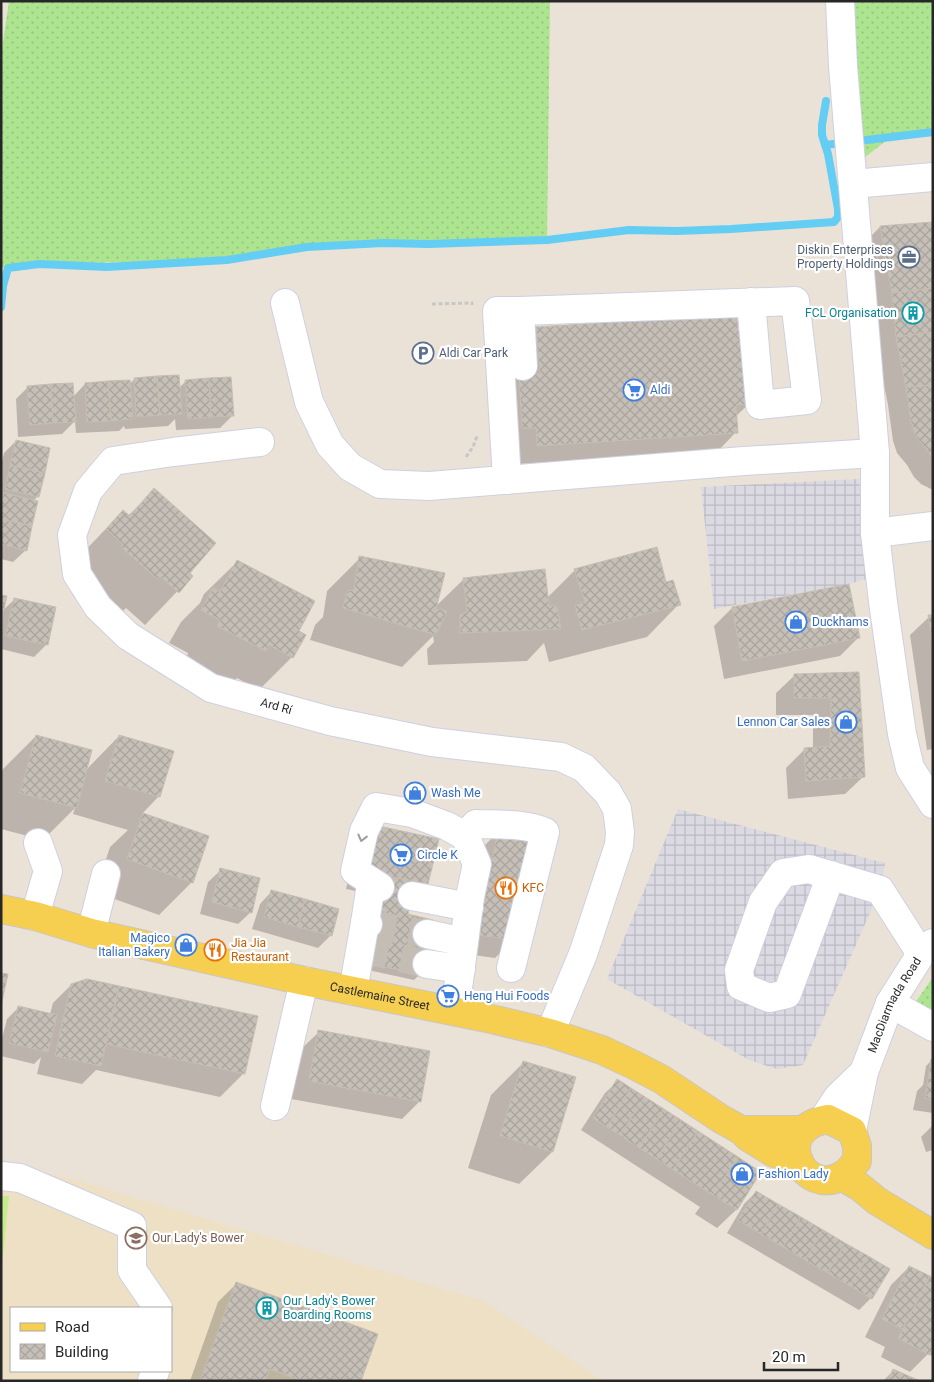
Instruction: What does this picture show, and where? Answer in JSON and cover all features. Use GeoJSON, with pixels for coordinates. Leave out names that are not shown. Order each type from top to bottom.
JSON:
{"type":"FeatureCollection","features":[{"type":"Feature","properties":{"kind":"main road","name":"Castlemaine Street"},"geometry":{"type":"LineString","coordinates":[[1,909],[34,916],[91,933],[304,981],[455,1011],[550,1034],[602,1050],[661,1079],[774,1153],[798,1161],[805,1171],[812,1176],[828,1180],[849,1169]]}},
{"type":"Feature","properties":{"kind":"main road","name":"Castlemaine Street"},"geometry":{"type":"LineString","coordinates":[[741,1130],[813,1125],[828,1119],[852,1131]]}},
{"type":"Feature","properties":{"kind":"main road"},"geometry":{"type":"LineString","coordinates":[[798,1161],[797,1141],[813,1125]]}},
{"type":"Feature","properties":{"kind":"main road"},"geometry":{"type":"LineString","coordinates":[[852,1131],[857,1146],[849,1169],[860,1188],[876,1201],[933,1235]]}},
{"type":"Feature","properties":{"kind":"street"},"geometry":{"type":"LineString","coordinates":[[840,1],[848,124],[875,453],[875,533],[902,734],[910,768],[933,804]]}},
{"type":"Feature","properties":{"kind":"street"},"geometry":{"type":"LineString","coordinates":[[852,171],[933,177]]}},
{"type":"Feature","properties":{"kind":"street"},"geometry":{"type":"LineString","coordinates":[[507,480],[498,311],[750,302]]}},
{"type":"Feature","properties":{"kind":"street"},"geometry":{"type":"LineString","coordinates":[[285,303],[309,402],[330,445],[350,466],[380,484],[429,486],[744,461],[875,453]]}},
{"type":"Feature","properties":{"kind":"street"},"geometry":{"type":"LineString","coordinates":[[520,311],[523,366]]}},
{"type":"Feature","properties":{"kind":"street","name":"Ard Rí"},"geometry":{"type":"LineString","coordinates":[[260,442],[182,450],[113,461],[88,492],[72,535],[78,574],[98,607],[128,636],[211,688],[330,721],[432,742],[561,757],[584,768],[608,793],[616,809],[620,832],[619,845],[583,954],[550,1034]]}},
{"type":"Feature","properties":{"kind":"street"},"geometry":{"type":"LineString","coordinates":[[875,533],[933,526]]}},
{"type":"Feature","properties":{"kind":"street"},"geometry":{"type":"LineString","coordinates":[[353,991],[367,923],[370,890],[380,887],[355,871],[364,831],[376,806],[412,813],[447,826],[464,836],[477,864],[469,906],[455,1011]]}},
{"type":"Feature","properties":{"kind":"street"},"geometry":{"type":"LineString","coordinates":[[464,836],[476,824],[515,825],[536,828],[545,832],[512,968]]}},
{"type":"Feature","properties":{"kind":"street"},"geometry":{"type":"LineString","coordinates":[[34,916],[48,871],[38,843]]}},
{"type":"Feature","properties":{"kind":"street"},"geometry":{"type":"LineString","coordinates":[[830,874],[787,994],[769,998],[742,986],[739,970],[760,911],[783,873],[809,869],[830,874],[880,890],[927,949]]}},
{"type":"Feature","properties":{"kind":"street"},"geometry":{"type":"LineString","coordinates":[[91,933],[106,874]]}},
{"type":"Feature","properties":{"kind":"street"},"geometry":{"type":"LineString","coordinates":[[412,896],[469,906]]}},
{"type":"Feature","properties":{"kind":"street"},"geometry":{"type":"LineString","coordinates":[[427,934],[464,942]]}},
{"type":"Feature","properties":{"kind":"street","name":"MacDiarmada Road"},"geometry":{"type":"LineString","coordinates":[[852,1131],[864,1072],[890,1003],[927,949]]}},
{"type":"Feature","properties":{"kind":"street"},"geometry":{"type":"LineString","coordinates":[[427,964],[460,969]]}},
{"type":"Feature","properties":{"kind":"street"},"geometry":{"type":"LineString","coordinates":[[275,1106],[304,981]]}},
{"type":"Feature","properties":{"kind":"street"},"geometry":{"type":"LineString","coordinates":[[890,1003],[933,1027]]}},
{"type":"Feature","properties":{"kind":"street","name":"MacDiarmada Road"},"geometry":{"type":"LineString","coordinates":[[813,1125],[864,1072]]}},
{"type":"Feature","properties":{"kind":"street"},"geometry":{"type":"LineString","coordinates":[[1,1176],[20,1178],[132,1226],[132,1270],[157,1307]]}},
{"type":"Feature","properties":{"kind":"path"},"geometry":{"type":"LineString","coordinates":[[432,304],[472,304],[473,312]]}},
{"type":"Feature","properties":{"kind":"path"},"geometry":{"type":"LineString","coordinates":[[465,458],[473,447],[478,433]]}},
{"type":"Feature","properties":{"kind":"shaded area"},"geometry":{"type":"Polygon","coordinates":[[[859,479],[870,578],[849,584],[714,609],[701,487],[859,479]]]}},
{"type":"Feature","properties":{"kind":"shaded area"},"geometry":{"type":"Polygon","coordinates":[[[678,809],[885,863],[880,890],[803,1065],[777,1069],[749,1060],[607,979],[678,809]]]}},
{"type":"Feature","properties":{"kind":"shaded area","name":"Our Lady's Bower"},"geometry":{"type":"Polygon","coordinates":[[[1,1170],[59,1175],[484,1301],[603,1381],[1,1381],[1,1170]]]}},
{"type":"Feature","properties":{"kind":"green space"},"geometry":{"type":"Polygon","coordinates":[[[9,1],[550,1],[547,240],[308,247],[227,260],[39,264],[1,268],[1,56],[9,1]]]}},
{"type":"Feature","properties":{"kind":"green space"},"geometry":{"type":"Polygon","coordinates":[[[848,1],[933,1],[933,132],[892,136],[859,162],[848,1]]]}},
{"type":"Feature","properties":{"kind":"green space"},"geometry":{"type":"Polygon","coordinates":[[[933,977],[933,1018],[913,1006],[933,977]]]}},
{"type":"Feature","properties":{"kind":"green space"},"geometry":{"type":"Polygon","coordinates":[[[1,1196],[9,1196],[1,1275],[1,1196]]]}},
{"type":"Feature","properties":{"kind":"building","name":"Diskin Enterprises Property Holdings"},"geometry":{"type":"Polygon","coordinates":[[[933,222],[933,288],[892,293],[880,226],[933,222]]]}},
{"type":"Feature","properties":{"kind":"building","name":"FCL Organisation"},"geometry":{"type":"Polygon","coordinates":[[[933,288],[933,332],[896,337],[892,293],[933,288]]]}},
{"type":"Feature","properties":{"kind":"building","name":"Aldi"},"geometry":{"type":"Polygon","coordinates":[[[737,314],[738,331],[745,330],[750,404],[736,405],[738,433],[537,446],[536,428],[522,428],[519,375],[540,374],[536,327],[737,314]]]}},
{"type":"Feature","properties":{"kind":"building"},"geometry":{"type":"Polygon","coordinates":[[[933,332],[933,385],[906,387],[896,337],[933,332]]]}},
{"type":"Feature","properties":{"kind":"building"},"geometry":{"type":"Polygon","coordinates":[[[179,375],[182,414],[160,415],[157,376],[179,375]]]}},
{"type":"Feature","properties":{"kind":"building"},"geometry":{"type":"Polygon","coordinates":[[[157,376],[160,415],[136,417],[134,378],[157,376]]]}},
{"type":"Feature","properties":{"kind":"building"},"geometry":{"type":"Polygon","coordinates":[[[231,377],[234,416],[211,417],[209,378],[231,377]]]}},
{"type":"Feature","properties":{"kind":"building"},"geometry":{"type":"Polygon","coordinates":[[[209,378],[211,417],[188,419],[185,380],[209,378]]]}},
{"type":"Feature","properties":{"kind":"building"},"geometry":{"type":"Polygon","coordinates":[[[130,380],[133,419],[111,421],[108,381],[130,380]]]}},
{"type":"Feature","properties":{"kind":"building"},"geometry":{"type":"Polygon","coordinates":[[[108,381],[111,421],[87,422],[85,383],[108,381]]]}},
{"type":"Feature","properties":{"kind":"building"},"geometry":{"type":"Polygon","coordinates":[[[73,383],[76,422],[53,423],[51,384],[73,383]]]}},
{"type":"Feature","properties":{"kind":"building"},"geometry":{"type":"Polygon","coordinates":[[[51,384],[53,423],[30,425],[27,386],[51,384]]]}},
{"type":"Feature","properties":{"kind":"building"},"geometry":{"type":"Polygon","coordinates":[[[933,385],[933,459],[915,435],[911,422],[906,387],[933,385]]]}},
{"type":"Feature","properties":{"kind":"building"},"geometry":{"type":"Polygon","coordinates":[[[16,440],[50,448],[45,473],[10,465],[16,440]]]}},
{"type":"Feature","properties":{"kind":"building"},"geometry":{"type":"Polygon","coordinates":[[[10,465],[45,473],[39,497],[5,489],[10,465]]]}},
{"type":"Feature","properties":{"kind":"building"},"geometry":{"type":"Polygon","coordinates":[[[154,488],[216,543],[190,573],[193,576],[179,593],[160,576],[157,579],[121,547],[123,544],[106,529],[123,510],[130,516],[154,488]]]}},
{"type":"Feature","properties":{"kind":"building"},"geometry":{"type":"Polygon","coordinates":[[[4,493],[38,501],[32,526],[1,519],[1,503],[4,493]]]}},
{"type":"Feature","properties":{"kind":"building"},"geometry":{"type":"Polygon","coordinates":[[[1,519],[32,526],[27,551],[1,544],[1,519]]]}},
{"type":"Feature","properties":{"kind":"building"},"geometry":{"type":"Polygon","coordinates":[[[657,547],[666,582],[673,580],[681,605],[582,630],[575,606],[585,602],[574,569],[657,547]]]}},
{"type":"Feature","properties":{"kind":"building"},"geometry":{"type":"Polygon","coordinates":[[[359,556],[445,573],[436,609],[447,611],[436,635],[343,608],[347,591],[354,590],[359,556]]]}},
{"type":"Feature","properties":{"kind":"building"},"geometry":{"type":"Polygon","coordinates":[[[237,560],[315,601],[299,631],[306,635],[293,658],[269,645],[266,651],[217,626],[220,620],[201,610],[213,588],[220,592],[237,560]]]}},
{"type":"Feature","properties":{"kind":"building"},"geometry":{"type":"Polygon","coordinates":[[[545,569],[549,606],[557,606],[561,629],[460,633],[460,615],[467,612],[463,578],[545,569]]]}},
{"type":"Feature","properties":{"kind":"building","name":"Duckhams"},"geometry":{"type":"Polygon","coordinates":[[[849,584],[860,638],[742,661],[732,607],[849,584]]]}},
{"type":"Feature","properties":{"kind":"building"},"geometry":{"type":"Polygon","coordinates":[[[1,595],[7,596],[1,622],[1,595]]]}},
{"type":"Feature","properties":{"kind":"building"},"geometry":{"type":"Polygon","coordinates":[[[14,598],[56,607],[48,645],[5,636],[14,598]]]}},
{"type":"Feature","properties":{"kind":"building"},"geometry":{"type":"Polygon","coordinates":[[[928,615],[933,615],[933,648],[928,615]]]}},
{"type":"Feature","properties":{"kind":"building","name":"Lennon Car Sales"},"geometry":{"type":"Polygon","coordinates":[[[859,672],[865,777],[806,781],[804,748],[830,746],[831,698],[794,698],[794,674],[859,672]]]}},
{"type":"Feature","properties":{"kind":"building"},"geometry":{"type":"Polygon","coordinates":[[[36,735],[92,750],[77,808],[20,793],[36,735]]]}},
{"type":"Feature","properties":{"kind":"building"},"geometry":{"type":"Polygon","coordinates":[[[119,735],[174,751],[160,797],[105,781],[119,735]]]}},
{"type":"Feature","properties":{"kind":"building"},"geometry":{"type":"Polygon","coordinates":[[[143,813],[209,836],[193,883],[127,859],[143,813]]]}},
{"type":"Feature","properties":{"kind":"building","name":"Circle K"},"geometry":{"type":"Polygon","coordinates":[[[374,825],[439,839],[428,884],[363,871],[374,825]]]}},
{"type":"Feature","properties":{"kind":"building","name":"KFC"},"geometry":{"type":"Polygon","coordinates":[[[498,830],[538,838],[515,940],[477,935],[498,830]]]}},
{"type":"Feature","properties":{"kind":"building"},"geometry":{"type":"Polygon","coordinates":[[[220,868],[260,878],[252,913],[212,902],[220,868]]]}},
{"type":"Feature","properties":{"kind":"building","name":"Circle K"},"geometry":{"type":"Polygon","coordinates":[[[383,876],[415,881],[408,914],[433,920],[427,934],[421,975],[359,961],[383,876]]]}},
{"type":"Feature","properties":{"kind":"building"},"geometry":{"type":"Polygon","coordinates":[[[271,890],[305,899],[298,927],[264,917],[271,890]]]}},
{"type":"Feature","properties":{"kind":"building"},"geometry":{"type":"Polygon","coordinates":[[[305,899],[339,909],[332,936],[298,927],[305,899]]]}},
{"type":"Feature","properties":{"kind":"building"},"geometry":{"type":"Polygon","coordinates":[[[1,973],[8,974],[1,1006],[1,973]]]}},
{"type":"Feature","properties":{"kind":"building"},"geometry":{"type":"Polygon","coordinates":[[[87,979],[119,986],[101,1066],[55,1056],[71,984],[87,979]]]}},
{"type":"Feature","properties":{"kind":"building"},"geometry":{"type":"Polygon","coordinates":[[[119,986],[258,1016],[245,1074],[106,1044],[119,986]]]}},
{"type":"Feature","properties":{"kind":"building"},"geometry":{"type":"Polygon","coordinates":[[[18,1006],[57,1015],[48,1052],[9,1043],[18,1006]]]}},
{"type":"Feature","properties":{"kind":"building"},"geometry":{"type":"Polygon","coordinates":[[[318,1030],[430,1051],[421,1102],[309,1081],[318,1030]]]}},
{"type":"Feature","properties":{"kind":"building"},"geometry":{"type":"Polygon","coordinates":[[[931,1059],[933,1059],[933,1079],[928,1078],[931,1059]]]}},
{"type":"Feature","properties":{"kind":"building"},"geometry":{"type":"Polygon","coordinates":[[[523,1061],[576,1077],[553,1152],[500,1136],[523,1061]]]}},
{"type":"Feature","properties":{"kind":"building"},"geometry":{"type":"Polygon","coordinates":[[[928,1078],[933,1079],[933,1100],[925,1098],[928,1078]]]}},
{"type":"Feature","properties":{"kind":"building"},"geometry":{"type":"Polygon","coordinates":[[[617,1079],[631,1088],[607,1127],[593,1118],[617,1079]]]}},
{"type":"Feature","properties":{"kind":"building"},"geometry":{"type":"Polygon","coordinates":[[[631,1088],[645,1097],[620,1135],[607,1127],[631,1088]]]}},
{"type":"Feature","properties":{"kind":"building"},"geometry":{"type":"Polygon","coordinates":[[[645,1097],[664,1109],[639,1148],[620,1135],[645,1097]]]}},
{"type":"Feature","properties":{"kind":"building"},"geometry":{"type":"Polygon","coordinates":[[[664,1109],[681,1120],[657,1159],[639,1148],[664,1109]]]}},
{"type":"Feature","properties":{"kind":"building"},"geometry":{"type":"Polygon","coordinates":[[[681,1120],[698,1131],[673,1170],[657,1159],[681,1120]]]}},
{"type":"Feature","properties":{"kind":"building"},"geometry":{"type":"Polygon","coordinates":[[[698,1131],[738,1157],[713,1195],[673,1170],[698,1131]]]}},
{"type":"Feature","properties":{"kind":"building"},"geometry":{"type":"Polygon","coordinates":[[[738,1157],[761,1172],[737,1210],[713,1195],[738,1157]]]}},
{"type":"Feature","properties":{"kind":"building"},"geometry":{"type":"Polygon","coordinates":[[[756,1191],[778,1204],[761,1234],[738,1220],[756,1191]]]}},
{"type":"Feature","properties":{"kind":"building"},"geometry":{"type":"Polygon","coordinates":[[[778,1204],[801,1217],[783,1247],[761,1234],[778,1204]]]}},
{"type":"Feature","properties":{"kind":"building"},"geometry":{"type":"Polygon","coordinates":[[[801,1217],[823,1230],[805,1260],[783,1247],[801,1217]]]}},
{"type":"Feature","properties":{"kind":"building"},"geometry":{"type":"Polygon","coordinates":[[[823,1230],[845,1243],[828,1273],[805,1260],[823,1230]]]}},
{"type":"Feature","properties":{"kind":"building"},"geometry":{"type":"Polygon","coordinates":[[[845,1243],[868,1256],[850,1286],[828,1273],[845,1243]]]}},
{"type":"Feature","properties":{"kind":"building"},"geometry":{"type":"Polygon","coordinates":[[[868,1256],[890,1269],[872,1299],[850,1286],[868,1256]]]}},
{"type":"Feature","properties":{"kind":"building"},"geometry":{"type":"Polygon","coordinates":[[[909,1266],[930,1276],[903,1329],[882,1319],[909,1266]]]}},
{"type":"Feature","properties":{"kind":"building"},"geometry":{"type":"Polygon","coordinates":[[[930,1276],[933,1278],[933,1348],[929,1355],[898,1338],[930,1276]]]}},
{"type":"Feature","properties":{"kind":"building","name":"Our Lady's Bower Boarding Rooms"},"geometry":{"type":"Polygon","coordinates":[[[236,1282],[378,1334],[361,1381],[303,1381],[270,1369],[265,1381],[200,1381],[236,1282]]]}},
{"type":"Feature","properties":{"kind":"building"},"geometry":{"type":"Polygon","coordinates":[[[893,1369],[920,1381],[888,1381],[893,1369]]]}},
{"type":"Feature","properties":{"kind":"waterway"},"geometry":{"type":"LineString","coordinates":[[1,307],[3,286],[8,268],[39,264],[107,267],[227,260],[307,247],[383,243],[429,244],[547,240],[629,230],[731,229],[834,222],[838,217],[838,209],[828,154],[822,135],[826,101]]}},
{"type":"Feature","properties":{"kind":"waterway"},"geometry":{"type":"LineString","coordinates":[[825,145],[933,132]]}},
{"type":"Feature","properties":{"kind":"tunnel"},"geometry":{"type":"LineString","coordinates":[[368,924],[427,934]]}},
{"type":"Feature","properties":{"kind":"tunnel"},"geometry":{"type":"LineString","coordinates":[[360,949],[427,964]]}},
{"type":"Feature","properties":{"kind":"place","name":"Diskin Enterprises Property Holdings"},"geometry":{"type":"Point","coordinates":[909,257]}},
{"type":"Feature","properties":{"kind":"place","name":"FCL Organisation"},"geometry":{"type":"Point","coordinates":[913,313]}},
{"type":"Feature","properties":{"kind":"place","name":"Aldi Car Park"},"geometry":{"type":"Point","coordinates":[423,353]}},
{"type":"Feature","properties":{"kind":"place","name":"Aldi"},"geometry":{"type":"Point","coordinates":[634,390]}},
{"type":"Feature","properties":{"kind":"place","name":"Duckhams"},"geometry":{"type":"Point","coordinates":[796,622]}},
{"type":"Feature","properties":{"kind":"place","name":"Lennon Car Sales"},"geometry":{"type":"Point","coordinates":[846,722]}},
{"type":"Feature","properties":{"kind":"place","name":"Wash Me"},"geometry":{"type":"Point","coordinates":[415,793]}},
{"type":"Feature","properties":{"kind":"place","name":"Circle K"},"geometry":{"type":"Point","coordinates":[401,855]}},
{"type":"Feature","properties":{"kind":"place","name":"KFC"},"geometry":{"type":"Point","coordinates":[506,888]}},
{"type":"Feature","properties":{"kind":"place","name":"Magico Italian Bakery"},"geometry":{"type":"Point","coordinates":[186,945]}},
{"type":"Feature","properties":{"kind":"place","name":"Jia Jia Restaurant"},"geometry":{"type":"Point","coordinates":[215,950]}},
{"type":"Feature","properties":{"kind":"place","name":"Heng Hui Foods"},"geometry":{"type":"Point","coordinates":[448,996]}},
{"type":"Feature","properties":{"kind":"place","name":"Fashion Lady"},"geometry":{"type":"Point","coordinates":[742,1174]}},
{"type":"Feature","properties":{"kind":"place","name":"Our Lady's Bower"},"geometry":{"type":"Point","coordinates":[136,1238]}},
{"type":"Feature","properties":{"kind":"place","name":"Our Lady's Bower Boarding Rooms"},"geometry":{"type":"Point","coordinates":[267,1308]}}]}
